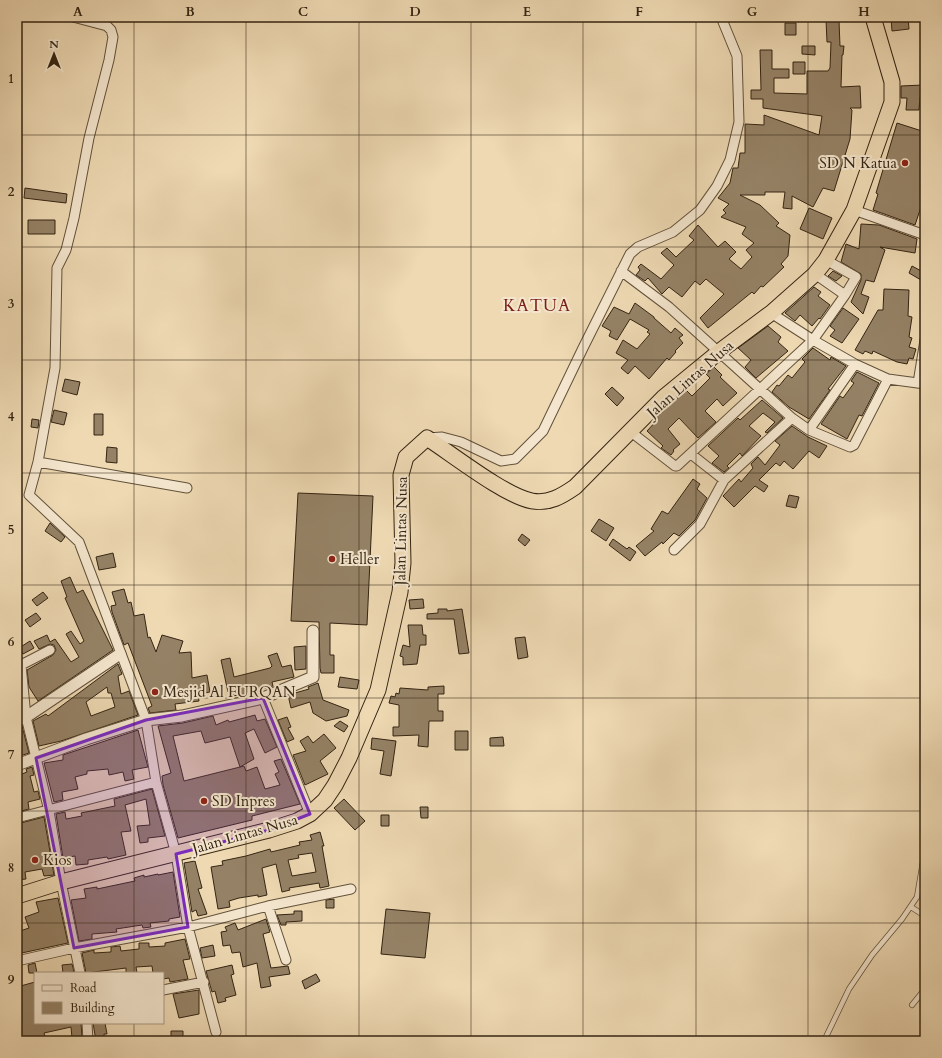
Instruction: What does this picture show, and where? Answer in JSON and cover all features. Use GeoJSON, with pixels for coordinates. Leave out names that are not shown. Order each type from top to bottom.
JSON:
{"type":"FeatureCollection","features":[{"type":"Feature","properties":{"kind":"highway","name":"Jalan Lintas Nusa"},"geometry":{"type":"LineString","coordinates":[[17,896],[61,882],[269,830],[297,821],[310,814],[325,800],[335,785],[349,758],[378,690],[400,592],[403,562],[401,475],[406,457],[427,438],[511,494],[533,501],[542,501],[562,497],[575,487],[664,397],[720,351],[772,313],[815,274],[826,260],[854,210],[892,102],[892,82],[873,17]]}},
{"type":"Feature","properties":{"kind":"street"},"geometry":{"type":"LineString","coordinates":[[74,17],[107,26],[111,30],[113,38],[109,60],[89,138],[74,218],[66,250],[57,268],[55,368],[38,462],[29,495],[79,542],[146,720],[156,782],[176,854],[188,927],[204,982],[216,1032]]}},
{"type":"Feature","properties":{"kind":"street"},"geometry":{"type":"LineString","coordinates":[[427,438],[442,436],[461,442],[501,462],[515,459],[543,431],[621,271],[634,250],[670,233],[700,210],[717,186],[730,160],[739,122],[737,56],[721,17]]}},
{"type":"Feature","properties":{"kind":"street"},"geometry":{"type":"LineString","coordinates":[[854,210],[925,235]]}},
{"type":"Feature","properties":{"kind":"street"},"geometry":{"type":"LineString","coordinates":[[631,432],[675,466],[691,454],[813,340],[845,295],[856,276],[826,260]]}},
{"type":"Feature","properties":{"kind":"street"},"geometry":{"type":"LineString","coordinates":[[621,271],[669,307],[720,351],[760,390],[792,418],[809,430],[850,447],[854,445],[888,379]]}},
{"type":"Feature","properties":{"kind":"street"},"geometry":{"type":"LineString","coordinates":[[815,274],[845,295]]}},
{"type":"Feature","properties":{"kind":"street"},"geometry":{"type":"LineString","coordinates":[[772,313],[813,340],[855,364],[888,379],[921,383],[925,340]]}},
{"type":"Feature","properties":{"kind":"street"},"geometry":{"type":"LineString","coordinates":[[809,430],[855,364]]}},
{"type":"Feature","properties":{"kind":"street"},"geometry":{"type":"LineString","coordinates":[[674,550],[700,524],[724,480],[792,418]]}},
{"type":"Feature","properties":{"kind":"street"},"geometry":{"type":"LineString","coordinates":[[691,454],[724,480]]}},
{"type":"Feature","properties":{"kind":"street"},"geometry":{"type":"LineString","coordinates":[[38,462],[187,488]]}},
{"type":"Feature","properties":{"kind":"street"},"geometry":{"type":"LineString","coordinates":[[17,765],[86,739],[146,720],[182,716],[262,698],[314,676],[313,631]]}},
{"type":"Feature","properties":{"kind":"street"},"geometry":{"type":"LineString","coordinates":[[50,650],[19,665],[22,719],[36,758],[49,811],[61,882],[80,972]]}},
{"type":"Feature","properties":{"kind":"street"},"geometry":{"type":"LineString","coordinates":[[22,719],[120,654]]}},
{"type":"Feature","properties":{"kind":"street"},"geometry":{"type":"LineString","coordinates":[[262,698],[310,814]]}},
{"type":"Feature","properties":{"kind":"street"},"geometry":{"type":"LineString","coordinates":[[17,818],[49,811],[156,782]]}},
{"type":"Feature","properties":{"kind":"street"},"geometry":{"type":"LineString","coordinates":[[17,961],[74,948],[188,927],[268,906],[351,889]]}},
{"type":"Feature","properties":{"kind":"street"},"geometry":{"type":"LineString","coordinates":[[268,906],[286,960]]}},
{"type":"Feature","properties":{"kind":"street"},"geometry":{"type":"LineString","coordinates":[[164,990],[204,982]]}},
{"type":"Feature","properties":{"kind":"street"},"geometry":{"type":"LineString","coordinates":[[87,1024],[88,1041]]}},
{"type":"Feature","properties":{"kind":"lane"},"geometry":{"type":"LineString","coordinates":[[824,1041],[849,989],[872,955],[911,907],[917,897],[925,850]]}},
{"type":"Feature","properties":{"kind":"lane"},"geometry":{"type":"LineString","coordinates":[[911,907],[925,916]]}},
{"type":"Feature","properties":{"kind":"lane"},"geometry":{"type":"LineString","coordinates":[[912,1005],[925,989]]}},
{"type":"Feature","properties":{"kind":"highlighted area"},"geometry":{"type":"Polygon","coordinates":[[[263,698],[310,814],[269,830],[176,854],[188,927],[74,948],[36,758],[146,720],[263,698]]]}},
{"type":"Feature","properties":{"kind":"building"},"geometry":{"type":"Polygon","coordinates":[[[908,17],[909,29],[892,31],[891,18],[908,17]]]}},
{"type":"Feature","properties":{"kind":"building"},"geometry":{"type":"Polygon","coordinates":[[[826,20],[839,21],[840,46],[844,46],[842,55],[841,87],[860,86],[861,108],[850,108],[852,110],[850,139],[834,191],[823,188],[813,207],[792,196],[792,209],[783,208],[785,192],[765,192],[765,195],[740,195],[760,205],[779,223],[776,226],[790,235],[788,256],[781,264],[784,267],[763,287],[761,286],[754,294],[752,292],[708,328],[700,318],[724,294],[706,279],[700,285],[695,281],[682,297],[669,287],[662,294],[648,278],[645,281],[636,275],[640,270],[638,267],[641,264],[661,279],[674,265],[661,253],[667,248],[676,257],[694,240],[689,236],[698,225],[718,247],[725,241],[736,252],[729,259],[741,269],[752,257],[746,250],[754,243],[742,234],[746,227],[721,217],[726,213],[723,210],[729,204],[718,198],[730,183],[733,168],[738,168],[740,153],[745,153],[745,124],[764,125],[764,115],[819,135],[822,116],[763,108],[763,99],[751,99],[751,90],[761,90],[760,50],[772,50],[772,69],[789,69],[789,78],[774,78],[774,93],[807,94],[807,71],[828,71],[830,68],[831,42],[827,42],[826,20]]]}},
{"type":"Feature","properties":{"kind":"building"},"geometry":{"type":"Polygon","coordinates":[[[785,23],[796,23],[796,35],[785,35],[785,23]]]}},
{"type":"Feature","properties":{"kind":"building"},"geometry":{"type":"Polygon","coordinates":[[[802,46],[815,46],[815,55],[802,54],[802,46]]]}},
{"type":"Feature","properties":{"kind":"building"},"geometry":{"type":"Polygon","coordinates":[[[793,62],[805,62],[805,74],[793,74],[793,62]]]}},
{"type":"Feature","properties":{"kind":"building"},"geometry":{"type":"Polygon","coordinates":[[[923,85],[924,97],[920,97],[919,110],[906,110],[907,98],[901,98],[901,86],[923,85]]]}},
{"type":"Feature","properties":{"kind":"building","name":"SD N Katua"},"geometry":{"type":"Polygon","coordinates":[[[897,123],[925,132],[925,208],[921,207],[915,225],[873,210],[878,194],[876,193],[897,123]]]}},
{"type":"Feature","properties":{"kind":"building"},"geometry":{"type":"Polygon","coordinates":[[[25,188],[67,194],[66,203],[24,198],[25,188]]]}},
{"type":"Feature","properties":{"kind":"building"},"geometry":{"type":"Polygon","coordinates":[[[809,208],[832,218],[823,239],[800,229],[809,208]]]}},
{"type":"Feature","properties":{"kind":"building"},"geometry":{"type":"Polygon","coordinates":[[[28,220],[55,220],[55,234],[28,234],[28,220]]]}},
{"type":"Feature","properties":{"kind":"building"},"geometry":{"type":"Polygon","coordinates":[[[861,224],[879,225],[917,239],[915,253],[880,247],[885,250],[874,282],[866,280],[861,294],[869,297],[863,314],[851,302],[861,280],[861,274],[841,262],[846,244],[859,249],[861,224]]]}},
{"type":"Feature","properties":{"kind":"building"},"geometry":{"type":"Polygon","coordinates":[[[912,266],[925,273],[921,280],[909,273],[912,266]]]}},
{"type":"Feature","properties":{"kind":"building"},"geometry":{"type":"Polygon","coordinates":[[[833,271],[842,276],[836,281],[828,276],[833,271]]]}},
{"type":"Feature","properties":{"kind":"building"},"geometry":{"type":"Polygon","coordinates":[[[814,287],[821,292],[818,296],[830,305],[820,319],[819,318],[812,326],[800,315],[795,321],[785,313],[814,287]]]}},
{"type":"Feature","properties":{"kind":"building"},"geometry":{"type":"Polygon","coordinates":[[[884,289],[909,290],[908,316],[912,317],[909,337],[912,338],[909,347],[916,349],[913,359],[909,358],[907,364],[897,362],[873,351],[872,354],[865,351],[863,354],[855,350],[878,310],[883,310],[884,289]]]}},
{"type":"Feature","properties":{"kind":"building"},"geometry":{"type":"Polygon","coordinates":[[[635,303],[654,317],[671,333],[675,328],[683,335],[679,338],[683,343],[669,360],[667,358],[649,379],[635,366],[628,374],[621,368],[628,360],[616,353],[623,340],[637,349],[650,334],[647,332],[649,330],[630,319],[617,340],[609,336],[611,331],[602,326],[614,307],[629,314],[635,303]]]}},
{"type":"Feature","properties":{"kind":"building"},"geometry":{"type":"Polygon","coordinates":[[[843,308],[859,319],[842,343],[830,336],[835,330],[830,326],[843,308]]]}},
{"type":"Feature","properties":{"kind":"building"},"geometry":{"type":"Polygon","coordinates":[[[768,326],[781,337],[778,342],[788,351],[756,378],[745,367],[751,360],[738,348],[768,326]]]}},
{"type":"Feature","properties":{"kind":"building"},"geometry":{"type":"Polygon","coordinates":[[[813,348],[830,360],[831,357],[846,366],[828,389],[830,390],[809,419],[789,407],[772,392],[788,375],[792,378],[805,362],[802,359],[813,348]]]}},
{"type":"Feature","properties":{"kind":"building"},"geometry":{"type":"Polygon","coordinates":[[[714,367],[722,375],[720,377],[737,393],[723,406],[717,399],[705,411],[716,422],[698,438],[679,418],[668,429],[680,444],[673,450],[674,451],[671,455],[661,448],[663,446],[647,431],[658,419],[657,417],[686,390],[692,396],[710,378],[706,374],[714,367]]]}},
{"type":"Feature","properties":{"kind":"building"},"geometry":{"type":"Polygon","coordinates":[[[857,372],[879,383],[862,416],[859,415],[847,439],[821,424],[840,396],[843,398],[854,383],[851,381],[857,372]]]}},
{"type":"Feature","properties":{"kind":"building"},"geometry":{"type":"Polygon","coordinates":[[[65,379],[80,382],[77,395],[62,391],[65,379]]]}},
{"type":"Feature","properties":{"kind":"building"},"geometry":{"type":"Polygon","coordinates":[[[612,387],[624,398],[617,406],[605,394],[612,387]]]}},
{"type":"Feature","properties":{"kind":"building"},"geometry":{"type":"Polygon","coordinates":[[[762,400],[783,418],[767,433],[765,432],[775,422],[763,413],[749,426],[761,436],[742,456],[740,453],[727,466],[729,468],[724,472],[712,463],[719,456],[708,446],[738,418],[740,420],[762,400]]]}},
{"type":"Feature","properties":{"kind":"building"},"geometry":{"type":"Polygon","coordinates":[[[54,410],[67,413],[64,425],[51,422],[54,410]]]}},
{"type":"Feature","properties":{"kind":"building"},"geometry":{"type":"Polygon","coordinates":[[[94,414],[103,414],[103,435],[94,435],[94,414]]]}},
{"type":"Feature","properties":{"kind":"building"},"geometry":{"type":"Polygon","coordinates":[[[32,419],[39,420],[38,428],[31,427],[32,419]]]}},
{"type":"Feature","properties":{"kind":"building"},"geometry":{"type":"Polygon","coordinates":[[[792,426],[808,437],[827,446],[819,458],[809,451],[793,469],[784,461],[780,466],[776,463],[759,480],[768,486],[764,492],[755,486],[734,507],[723,496],[739,479],[741,482],[753,468],[751,464],[758,457],[765,465],[780,445],[775,441],[792,426]]]}},
{"type":"Feature","properties":{"kind":"building"},"geometry":{"type":"Polygon","coordinates":[[[107,447],[117,448],[117,463],[106,462],[107,447]]]}},
{"type":"Feature","properties":{"kind":"building"},"geometry":{"type":"Polygon","coordinates":[[[693,479],[700,484],[697,489],[707,498],[695,520],[679,536],[674,533],[663,544],[662,542],[645,556],[636,546],[654,531],[651,529],[662,511],[668,514],[693,479]]]}},
{"type":"Feature","properties":{"kind":"building","name":"Heller"},"geometry":{"type":"Polygon","coordinates":[[[298,493],[373,496],[367,625],[330,623],[330,655],[334,655],[334,673],[321,673],[319,622],[291,621],[298,493]]]}},
{"type":"Feature","properties":{"kind":"building"},"geometry":{"type":"Polygon","coordinates":[[[789,495],[799,497],[796,508],[786,506],[789,495]]]}},
{"type":"Feature","properties":{"kind":"building"},"geometry":{"type":"Polygon","coordinates":[[[599,519],[614,528],[606,541],[591,531],[599,519]]]}},
{"type":"Feature","properties":{"kind":"building"},"geometry":{"type":"Polygon","coordinates":[[[50,523],[65,537],[61,542],[45,531],[50,523]]]}},
{"type":"Feature","properties":{"kind":"building"},"geometry":{"type":"Polygon","coordinates":[[[522,534],[530,540],[525,546],[518,540],[522,534]]]}},
{"type":"Feature","properties":{"kind":"building"},"geometry":{"type":"Polygon","coordinates":[[[613,539],[627,549],[629,547],[636,552],[630,561],[609,545],[613,539]]]}},
{"type":"Feature","properties":{"kind":"building"},"geometry":{"type":"Polygon","coordinates":[[[113,553],[116,567],[99,570],[96,557],[113,553]]]}},
{"type":"Feature","properties":{"kind":"building"},"geometry":{"type":"Polygon","coordinates":[[[70,577],[77,593],[83,590],[113,650],[38,701],[29,687],[27,670],[53,655],[56,650],[54,645],[50,644],[39,649],[34,641],[47,635],[50,642],[55,639],[71,662],[79,657],[66,634],[71,631],[80,644],[84,641],[65,598],[67,597],[61,581],[70,577]]]}},
{"type":"Feature","properties":{"kind":"building"},"geometry":{"type":"Polygon","coordinates":[[[124,589],[128,603],[131,602],[134,616],[144,614],[148,638],[150,637],[156,652],[162,635],[183,641],[179,653],[191,652],[192,678],[207,675],[210,692],[198,694],[199,701],[175,704],[176,710],[150,713],[148,708],[152,706],[128,643],[124,645],[112,612],[111,606],[116,605],[112,592],[124,589]]]}},
{"type":"Feature","properties":{"kind":"building"},"geometry":{"type":"Polygon","coordinates":[[[43,592],[48,598],[37,606],[32,600],[43,592]]]}},
{"type":"Feature","properties":{"kind":"building"},"geometry":{"type":"Polygon","coordinates":[[[423,599],[424,608],[410,609],[409,600],[423,599]]]}},
{"type":"Feature","properties":{"kind":"building"},"geometry":{"type":"Polygon","coordinates":[[[438,609],[447,609],[447,611],[462,609],[469,653],[459,654],[454,619],[427,619],[427,614],[438,613],[438,609]]]}},
{"type":"Feature","properties":{"kind":"building"},"geometry":{"type":"Polygon","coordinates":[[[36,613],[41,619],[30,627],[25,620],[36,613]]]}},
{"type":"Feature","properties":{"kind":"building"},"geometry":{"type":"Polygon","coordinates":[[[408,625],[422,625],[423,635],[426,635],[426,645],[420,645],[417,664],[403,665],[403,657],[400,656],[403,645],[410,647],[408,625]]]}},
{"type":"Feature","properties":{"kind":"building"},"geometry":{"type":"Polygon","coordinates":[[[525,637],[528,657],[518,659],[515,638],[525,637]]]}},
{"type":"Feature","properties":{"kind":"building"},"geometry":{"type":"Polygon","coordinates":[[[30,641],[34,648],[23,654],[19,648],[30,641]]]}},
{"type":"Feature","properties":{"kind":"building"},"geometry":{"type":"Polygon","coordinates":[[[306,646],[306,669],[295,670],[294,647],[306,646]]]}},
{"type":"Feature","properties":{"kind":"building"},"geometry":{"type":"Polygon","coordinates":[[[277,653],[282,667],[291,665],[294,677],[272,682],[273,686],[259,690],[260,692],[232,696],[231,691],[228,692],[221,660],[230,658],[234,677],[270,668],[272,666],[268,656],[277,653]]]}},
{"type":"Feature","properties":{"kind":"building"},"geometry":{"type":"Polygon","coordinates":[[[118,664],[122,674],[118,676],[121,694],[129,691],[138,715],[61,741],[39,746],[33,721],[46,714],[48,716],[118,664]],[[107,687],[86,702],[91,716],[115,707],[111,693],[108,693],[107,687]]]}},
{"type":"Feature","properties":{"kind":"building"},"geometry":{"type":"Polygon","coordinates":[[[340,677],[359,680],[357,689],[338,687],[340,677]]]}},
{"type":"Feature","properties":{"kind":"building"},"geometry":{"type":"Polygon","coordinates":[[[318,683],[323,700],[349,710],[347,716],[326,721],[313,713],[310,702],[291,708],[288,695],[309,689],[308,687],[318,683]]]}},
{"type":"Feature","properties":{"kind":"building"},"geometry":{"type":"Polygon","coordinates":[[[444,686],[444,694],[438,694],[438,711],[443,711],[443,721],[429,721],[428,747],[418,746],[419,735],[393,736],[393,727],[399,727],[399,705],[389,703],[391,696],[395,697],[396,693],[399,694],[400,688],[428,690],[428,687],[444,686]]]}},
{"type":"Feature","properties":{"kind":"building"},"geometry":{"type":"Polygon","coordinates":[[[255,715],[257,721],[265,719],[277,747],[265,753],[254,729],[245,733],[254,759],[240,767],[244,766],[246,771],[257,767],[265,789],[280,785],[275,774],[279,772],[274,761],[281,759],[300,804],[252,816],[252,820],[178,838],[163,785],[162,776],[171,773],[158,726],[183,723],[213,716],[216,725],[228,720],[229,722],[255,715]],[[201,731],[173,736],[184,781],[240,767],[230,737],[205,743],[201,731]]]}},
{"type":"Feature","properties":{"kind":"building"},"geometry":{"type":"Polygon","coordinates":[[[287,717],[291,727],[288,728],[294,739],[287,742],[278,720],[287,717]]]}},
{"type":"Feature","properties":{"kind":"building"},"geometry":{"type":"Polygon","coordinates":[[[340,721],[348,726],[344,732],[334,726],[340,721]]]}},
{"type":"Feature","properties":{"kind":"building"},"geometry":{"type":"Polygon","coordinates":[[[22,726],[29,753],[17,757],[17,728],[22,726]]]}},
{"type":"Feature","properties":{"kind":"building"},"geometry":{"type":"Polygon","coordinates":[[[138,730],[148,767],[132,770],[134,779],[125,781],[123,772],[109,775],[108,769],[87,771],[87,774],[75,777],[78,789],[62,792],[63,800],[54,802],[44,763],[63,760],[63,755],[138,730]]]}},
{"type":"Feature","properties":{"kind":"building"},"geometry":{"type":"Polygon","coordinates":[[[455,731],[468,731],[468,750],[455,750],[455,731]]]}},
{"type":"Feature","properties":{"kind":"building"},"geometry":{"type":"Polygon","coordinates":[[[324,734],[336,748],[320,761],[328,774],[305,785],[293,755],[306,751],[300,741],[308,736],[313,743],[324,734]]]}},
{"type":"Feature","properties":{"kind":"building"},"geometry":{"type":"Polygon","coordinates":[[[503,737],[504,746],[490,746],[490,738],[503,737]]]}},
{"type":"Feature","properties":{"kind":"building"},"geometry":{"type":"Polygon","coordinates":[[[372,738],[396,741],[391,776],[380,774],[384,751],[371,749],[372,738]]]}},
{"type":"Feature","properties":{"kind":"building"},"geometry":{"type":"Polygon","coordinates":[[[32,767],[34,775],[30,776],[34,792],[38,791],[40,799],[28,802],[29,809],[17,812],[17,776],[27,772],[26,769],[32,767]]]}},
{"type":"Feature","properties":{"kind":"building"},"geometry":{"type":"Polygon","coordinates":[[[152,789],[165,836],[148,838],[148,842],[140,843],[137,826],[150,825],[146,799],[125,805],[131,831],[121,832],[126,855],[108,859],[107,857],[88,860],[88,864],[76,865],[75,856],[63,858],[56,814],[65,812],[66,819],[82,816],[81,813],[115,806],[114,799],[152,789]]]}},
{"type":"Feature","properties":{"kind":"building"},"geometry":{"type":"Polygon","coordinates":[[[344,799],[365,821],[355,830],[334,808],[344,799]]]}},
{"type":"Feature","properties":{"kind":"building"},"geometry":{"type":"Polygon","coordinates":[[[420,807],[428,807],[428,818],[421,818],[420,807]]]}},
{"type":"Feature","properties":{"kind":"building"},"geometry":{"type":"Polygon","coordinates":[[[381,815],[389,815],[389,826],[381,826],[381,815]]]}},
{"type":"Feature","properties":{"kind":"building"},"geometry":{"type":"Polygon","coordinates":[[[44,817],[54,875],[44,876],[42,869],[25,872],[26,879],[17,880],[17,824],[44,817]]]}},
{"type":"Feature","properties":{"kind":"building"},"geometry":{"type":"Polygon","coordinates":[[[320,832],[324,846],[322,846],[329,886],[320,888],[319,883],[289,888],[290,890],[282,892],[276,864],[262,868],[267,895],[239,898],[229,901],[230,907],[218,909],[211,867],[223,865],[222,861],[270,849],[271,852],[300,845],[299,842],[312,840],[310,835],[320,832]],[[312,853],[298,855],[299,858],[288,860],[292,876],[316,872],[312,853]]]}},
{"type":"Feature","properties":{"kind":"building"},"geometry":{"type":"Polygon","coordinates":[[[195,861],[202,888],[198,889],[207,914],[198,916],[196,910],[192,912],[184,863],[195,861]]]}},
{"type":"Feature","properties":{"kind":"building"},"geometry":{"type":"Polygon","coordinates":[[[173,872],[180,917],[169,919],[169,921],[150,923],[151,927],[143,928],[142,925],[116,929],[117,932],[92,934],[92,939],[79,941],[71,900],[86,898],[84,889],[97,887],[97,889],[135,881],[134,878],[144,875],[144,877],[173,872]]]}},
{"type":"Feature","properties":{"kind":"building"},"geometry":{"type":"Polygon","coordinates":[[[58,898],[68,943],[17,954],[17,932],[29,928],[25,917],[39,912],[36,902],[58,898]]]}},
{"type":"Feature","properties":{"kind":"building"},"geometry":{"type":"Polygon","coordinates":[[[334,899],[334,908],[326,908],[326,900],[334,899]]]}},
{"type":"Feature","properties":{"kind":"building"},"geometry":{"type":"Polygon","coordinates":[[[386,909],[430,913],[425,958],[381,954],[386,909]]]}},
{"type":"Feature","properties":{"kind":"building"},"geometry":{"type":"Polygon","coordinates":[[[294,911],[302,911],[302,921],[286,922],[286,925],[281,925],[277,915],[294,914],[294,911]]]}},
{"type":"Feature","properties":{"kind":"building"},"geometry":{"type":"Polygon","coordinates":[[[266,919],[270,932],[263,934],[271,968],[288,966],[290,974],[269,977],[271,986],[261,988],[257,963],[243,967],[240,952],[232,953],[230,945],[223,946],[221,932],[227,931],[225,927],[235,923],[238,930],[266,919]]]}},
{"type":"Feature","properties":{"kind":"building"},"geometry":{"type":"Polygon","coordinates":[[[185,939],[190,959],[183,960],[188,979],[170,982],[169,978],[164,979],[164,972],[153,972],[152,966],[136,967],[137,972],[126,972],[126,968],[86,972],[82,953],[94,950],[94,953],[111,952],[111,947],[120,946],[121,951],[139,949],[139,943],[149,943],[149,947],[165,946],[165,943],[185,939]]]}},
{"type":"Feature","properties":{"kind":"building"},"geometry":{"type":"Polygon","coordinates":[[[213,945],[215,956],[202,958],[200,948],[213,945]]]}},
{"type":"Feature","properties":{"kind":"building"},"geometry":{"type":"Polygon","coordinates":[[[35,963],[37,972],[29,973],[28,965],[35,963]]]}},
{"type":"Feature","properties":{"kind":"building"},"geometry":{"type":"Polygon","coordinates":[[[72,964],[74,972],[63,972],[62,965],[72,964]]]}},
{"type":"Feature","properties":{"kind":"building"},"geometry":{"type":"Polygon","coordinates":[[[232,965],[234,974],[231,975],[236,995],[225,998],[226,1001],[218,1003],[215,991],[212,992],[206,971],[232,965]]]}},
{"type":"Feature","properties":{"kind":"building"},"geometry":{"type":"Polygon","coordinates":[[[316,974],[320,981],[305,989],[302,981],[316,974]]]}},
{"type":"Feature","properties":{"kind":"building"},"geometry":{"type":"Polygon","coordinates":[[[34,982],[34,1024],[81,1024],[82,1037],[72,1038],[71,1027],[44,1033],[46,1041],[19,1041],[17,1036],[17,1013],[21,1010],[17,987],[34,982]]]}},
{"type":"Feature","properties":{"kind":"building"},"geometry":{"type":"Polygon","coordinates":[[[199,990],[199,1014],[179,1018],[173,994],[199,990]]]}},
{"type":"Feature","properties":{"kind":"building"},"geometry":{"type":"Polygon","coordinates":[[[93,1024],[105,1024],[107,1034],[104,1034],[104,1041],[96,1041],[93,1024]]]}},
{"type":"Feature","properties":{"kind":"building"},"geometry":{"type":"Polygon","coordinates":[[[171,1031],[183,1031],[183,1040],[171,1039],[171,1031]]]}},
{"type":"Feature","properties":{"kind":"place","name":"SD N Katua"},"geometry":{"type":"Point","coordinates":[905,163]}},
{"type":"Feature","properties":{"kind":"place","name":"Heller"},"geometry":{"type":"Point","coordinates":[332,559]}},
{"type":"Feature","properties":{"kind":"place","name":"Mesjid Al FURQAN"},"geometry":{"type":"Point","coordinates":[155,692]}},
{"type":"Feature","properties":{"kind":"place","name":"SD Inpres"},"geometry":{"type":"Point","coordinates":[204,801]}},
{"type":"Feature","properties":{"kind":"place","name":"Kios"},"geometry":{"type":"Point","coordinates":[35,860]}},
{"type":"Feature","properties":{"kind":"district","name":"KATUA"},"geometry":{"type":"Point","coordinates":[537,305]}}]}
